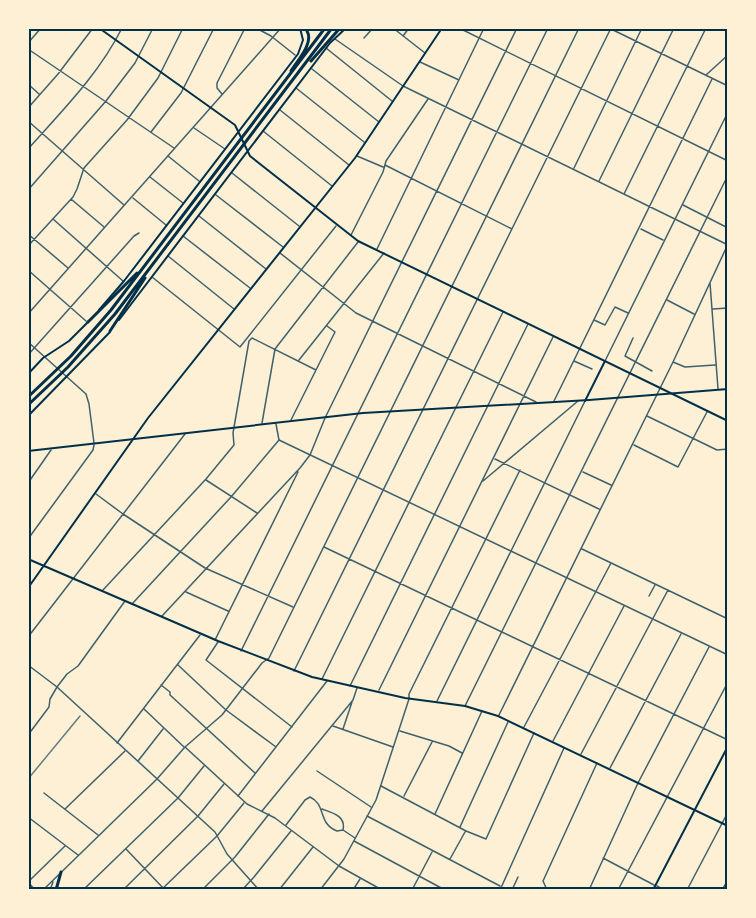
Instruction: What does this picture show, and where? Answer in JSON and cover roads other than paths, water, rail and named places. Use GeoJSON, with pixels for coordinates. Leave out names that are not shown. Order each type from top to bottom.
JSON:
{"type":"FeatureCollection","features":[{"type":"Feature","properties":{"kind":"highway"},"geometry":{"type":"LineString","coordinates":[[28,397],[94,330],[325,28]]}},
{"type":"Feature","properties":{"kind":"highway"},"geometry":{"type":"LineString","coordinates":[[28,405],[98,334],[160,256],[332,28]]}},
{"type":"Feature","properties":{"kind":"highway"},"geometry":{"type":"LineString","coordinates":[[294,80],[340,28]]}},
{"type":"Feature","properties":{"kind":"highway"},"geometry":{"type":"LineString","coordinates":[[276,94],[309,42],[310,36],[307,31]]}},
{"type":"Feature","properties":{"kind":"highway"},"geometry":{"type":"LineString","coordinates":[[110,331],[160,256]]}},
{"type":"Feature","properties":{"kind":"highway"},"geometry":{"type":"LineString","coordinates":[[88,322],[147,263]]}},
{"type":"Feature","properties":{"kind":"highway"},"geometry":{"type":"LineString","coordinates":[[56,890],[61,872]]}},
{"type":"Feature","properties":{"kind":"main road"},"geometry":{"type":"LineString","coordinates":[[99,28],[235,125],[251,156],[358,241],[728,421]]}},
{"type":"Feature","properties":{"kind":"main road"},"geometry":{"type":"LineString","coordinates":[[28,374],[45,356],[67,343],[124,281],[296,56],[303,40],[300,28]]}},
{"type":"Feature","properties":{"kind":"main road"},"geometry":{"type":"LineString","coordinates":[[28,416],[110,331],[326,48],[346,28]]}},
{"type":"Feature","properties":{"kind":"main road"},"geometry":{"type":"LineString","coordinates":[[28,588],[134,439],[349,165],[442,28]]}},
{"type":"Feature","properties":{"kind":"main road"},"geometry":{"type":"LineString","coordinates":[[585,400],[604,361]]}},
{"type":"Feature","properties":{"kind":"main road"},"geometry":{"type":"LineString","coordinates":[[28,451],[358,413],[578,401],[728,389]]}},
{"type":"Feature","properties":{"kind":"main road"},"geometry":{"type":"LineString","coordinates":[[28,559],[266,661],[327,681],[409,699],[465,706],[509,720],[728,826]]}},
{"type":"Feature","properties":{"kind":"main road"},"geometry":{"type":"LineString","coordinates":[[653,890],[728,746]]}},
{"type":"Feature","properties":{"kind":"street"},"geometry":{"type":"LineString","coordinates":[[28,43],[41,28]]}},
{"type":"Feature","properties":{"kind":"street"},"geometry":{"type":"LineString","coordinates":[[28,108],[61,71],[93,28]]}},
{"type":"Feature","properties":{"kind":"street"},"geometry":{"type":"LineString","coordinates":[[28,149],[83,86],[116,41],[122,28]]}},
{"type":"Feature","properties":{"kind":"street"},"geometry":{"type":"LineString","coordinates":[[28,190],[106,101],[138,56],[153,28]]}},
{"type":"Feature","properties":{"kind":"street"},"geometry":{"type":"LineString","coordinates":[[28,246],[71,198],[77,189],[83,169],[129,117],[161,72],[183,28]]}},
{"type":"Feature","properties":{"kind":"street"},"geometry":{"type":"LineString","coordinates":[[151,132],[183,88],[214,28]]}},
{"type":"Feature","properties":{"kind":"street"},"geometry":{"type":"LineString","coordinates":[[223,94],[216,84],[244,28]]}},
{"type":"Feature","properties":{"kind":"street"},"geometry":{"type":"LineString","coordinates":[[256,28],[296,56]]}},
{"type":"Feature","properties":{"kind":"street"},"geometry":{"type":"LineString","coordinates":[[28,314],[281,28]]}},
{"type":"Feature","properties":{"kind":"street"},"geometry":{"type":"LineString","coordinates":[[364,38],[373,28]]}},
{"type":"Feature","properties":{"kind":"street"},"geometry":{"type":"LineString","coordinates":[[393,28],[425,53]]}},
{"type":"Feature","properties":{"kind":"street"},"geometry":{"type":"LineString","coordinates":[[402,37],[410,28]]}},
{"type":"Feature","properties":{"kind":"street"},"geometry":{"type":"LineString","coordinates":[[459,28],[728,161]]}},
{"type":"Feature","properties":{"kind":"street"},"geometry":{"type":"LineString","coordinates":[[376,250],[484,28]]}},
{"type":"Feature","properties":{"kind":"street"},"geometry":{"type":"LineString","coordinates":[[161,617],[300,468],[310,454],[325,417],[371,322],[517,28]]}},
{"type":"Feature","properties":{"kind":"street"},"geometry":{"type":"LineString","coordinates":[[241,651],[548,28]]}},
{"type":"Feature","properties":{"kind":"street"},"geometry":{"type":"LineString","coordinates":[[43,890],[157,779],[184,747],[226,710],[269,658],[579,28]]}},
{"type":"Feature","properties":{"kind":"street"},"geometry":{"type":"LineString","coordinates":[[573,169],[642,28]]}},
{"type":"Feature","properties":{"kind":"street"},"geometry":{"type":"LineString","coordinates":[[599,182],[674,28]]}},
{"type":"Feature","properties":{"kind":"street"},"geometry":{"type":"LineString","coordinates":[[624,194],[706,28]]}},
{"type":"Feature","properties":{"kind":"street"},"geometry":{"type":"LineString","coordinates":[[294,670],[611,29],[728,86]]}},
{"type":"Feature","properties":{"kind":"street"},"geometry":{"type":"LineString","coordinates":[[334,38],[403,86],[727,245],[673,362],[498,716]]}},
{"type":"Feature","properties":{"kind":"street"},"geometry":{"type":"LineString","coordinates":[[326,48],[393,101]]}},
{"type":"Feature","properties":{"kind":"street"},"geometry":{"type":"LineString","coordinates":[[28,49],[175,148]]}},
{"type":"Feature","properties":{"kind":"street"},"geometry":{"type":"LineString","coordinates":[[706,76],[728,56]]}},
{"type":"Feature","properties":{"kind":"street"},"geometry":{"type":"LineString","coordinates":[[419,62],[459,80]]}},
{"type":"Feature","properties":{"kind":"street"},"geometry":{"type":"LineString","coordinates":[[311,68],[379,122]]}},
{"type":"Feature","properties":{"kind":"street"},"geometry":{"type":"LineString","coordinates":[[553,402],[712,79]]}},
{"type":"Feature","properties":{"kind":"street"},"geometry":{"type":"LineString","coordinates":[[28,84],[40,94]]}},
{"type":"Feature","properties":{"kind":"street"},"geometry":{"type":"LineString","coordinates":[[296,88],[365,143]]}},
{"type":"Feature","properties":{"kind":"street"},"geometry":{"type":"LineString","coordinates":[[351,236],[384,166],[429,98]]}},
{"type":"Feature","properties":{"kind":"street"},"geometry":{"type":"LineString","coordinates":[[279,110],[349,165]]}},
{"type":"Feature","properties":{"kind":"street"},"geometry":{"type":"LineString","coordinates":[[604,361],[728,112]]}},
{"type":"Feature","properties":{"kind":"street"},"geometry":{"type":"LineString","coordinates":[[28,121],[124,206]]}},
{"type":"Feature","properties":{"kind":"street"},"geometry":{"type":"LineString","coordinates":[[194,127],[225,149]]}},
{"type":"Feature","properties":{"kind":"street"},"geometry":{"type":"LineString","coordinates":[[263,131],[332,186]]}},
{"type":"Feature","properties":{"kind":"street"},"geometry":{"type":"LineString","coordinates":[[356,155],[412,177],[512,229]]}},
{"type":"Feature","properties":{"kind":"street"},"geometry":{"type":"LineString","coordinates":[[168,156],[200,182]]}},
{"type":"Feature","properties":{"kind":"street"},"geometry":{"type":"LineString","coordinates":[[232,172],[300,227]]}},
{"type":"Feature","properties":{"kind":"street"},"geometry":{"type":"LineString","coordinates":[[465,706],[728,175]]}},
{"type":"Feature","properties":{"kind":"street"},"geometry":{"type":"LineString","coordinates":[[150,177],[183,204]]}},
{"type":"Feature","properties":{"kind":"street"},"geometry":{"type":"LineString","coordinates":[[215,194],[284,248]]}},
{"type":"Feature","properties":{"kind":"street"},"geometry":{"type":"LineString","coordinates":[[132,197],[167,225]]}},
{"type":"Feature","properties":{"kind":"street"},"geometry":{"type":"LineString","coordinates":[[71,198],[104,228]]}},
{"type":"Feature","properties":{"kind":"street"},"geometry":{"type":"LineString","coordinates":[[682,205],[728,228]]}},
{"type":"Feature","properties":{"kind":"street"},"geometry":{"type":"LineString","coordinates":[[199,216],[266,270]]}},
{"type":"Feature","properties":{"kind":"street"},"geometry":{"type":"LineString","coordinates":[[53,219],[124,281]]}},
{"type":"Feature","properties":{"kind":"street"},"geometry":{"type":"LineString","coordinates":[[152,277],[240,347],[337,225]]}},
{"type":"Feature","properties":{"kind":"street"},"geometry":{"type":"LineString","coordinates":[[639,228],[664,241]]}},
{"type":"Feature","properties":{"kind":"street"},"geometry":{"type":"LineString","coordinates":[[28,355],[139,233]]}},
{"type":"Feature","properties":{"kind":"street"},"geometry":{"type":"LineString","coordinates":[[28,234],[68,269]]}},
{"type":"Feature","properties":{"kind":"street"},"geometry":{"type":"LineString","coordinates":[[183,236],[251,289]]}},
{"type":"Feature","properties":{"kind":"street"},"geometry":{"type":"LineString","coordinates":[[262,424],[274,349],[358,241]]}},
{"type":"Feature","properties":{"kind":"street"},"geometry":{"type":"LineString","coordinates":[[280,253],[344,304],[371,322],[537,403]]}},
{"type":"Feature","properties":{"kind":"street"},"geometry":{"type":"LineString","coordinates":[[298,361],[384,253]]}},
{"type":"Feature","properties":{"kind":"street"},"geometry":{"type":"LineString","coordinates":[[168,256],[235,309]]}},
{"type":"Feature","properties":{"kind":"street"},"geometry":{"type":"LineString","coordinates":[[28,270],[88,322]]}},
{"type":"Feature","properties":{"kind":"street"},"geometry":{"type":"LineString","coordinates":[[710,282],[718,390]]}},
{"type":"Feature","properties":{"kind":"street"},"geometry":{"type":"LineString","coordinates":[[666,300],[694,314]]}},
{"type":"Feature","properties":{"kind":"street"},"geometry":{"type":"LineString","coordinates":[[28,306],[33,309]]}},
{"type":"Feature","properties":{"kind":"street"},"geometry":{"type":"LineString","coordinates":[[593,320],[605,325],[615,307],[628,313]]}},
{"type":"Feature","properties":{"kind":"street"},"geometry":{"type":"LineString","coordinates":[[712,310],[728,308]]}},
{"type":"Feature","properties":{"kind":"street"},"geometry":{"type":"LineString","coordinates":[[322,679],[503,311]]}},
{"type":"Feature","properties":{"kind":"street"},"geometry":{"type":"LineString","coordinates":[[350,686],[528,324]]}},
{"type":"Feature","properties":{"kind":"street"},"geometry":{"type":"LineString","coordinates":[[291,421],[335,332],[326,325]]}},
{"type":"Feature","properties":{"kind":"street"},"geometry":{"type":"LineString","coordinates":[[378,692],[554,336]]}},
{"type":"Feature","properties":{"kind":"street"},"geometry":{"type":"LineString","coordinates":[[102,591],[206,479],[234,445],[234,428],[249,341],[252,338],[316,370]]}},
{"type":"Feature","properties":{"kind":"street"},"geometry":{"type":"LineString","coordinates":[[633,338],[625,355],[652,371]]}},
{"type":"Feature","properties":{"kind":"street"},"geometry":{"type":"LineString","coordinates":[[28,342],[82,388],[89,402],[94,444],[93,450],[28,539]]}},
{"type":"Feature","properties":{"kind":"street"},"geometry":{"type":"LineString","coordinates":[[573,360],[592,369]]}},
{"type":"Feature","properties":{"kind":"street"},"geometry":{"type":"LineString","coordinates":[[673,362],[685,367],[716,364]]}},
{"type":"Feature","properties":{"kind":"street"},"geometry":{"type":"LineString","coordinates":[[437,702],[585,400]]}},
{"type":"Feature","properties":{"kind":"street"},"geometry":{"type":"LineString","coordinates":[[481,483],[578,401]]}},
{"type":"Feature","properties":{"kind":"street"},"geometry":{"type":"LineString","coordinates":[[632,444],[678,467],[707,411]]}},
{"type":"Feature","properties":{"kind":"street"},"geometry":{"type":"LineString","coordinates":[[646,416],[717,450],[728,449]]}},
{"type":"Feature","properties":{"kind":"street"},"geometry":{"type":"LineString","coordinates":[[276,423],[279,440]]}},
{"type":"Feature","properties":{"kind":"street"},"geometry":{"type":"LineString","coordinates":[[28,637],[185,433]]}},
{"type":"Feature","properties":{"kind":"street"},"geometry":{"type":"LineString","coordinates":[[279,440],[728,655]]}},
{"type":"Feature","properties":{"kind":"street"},"geometry":{"type":"LineString","coordinates":[[132,604],[279,440]]}},
{"type":"Feature","properties":{"kind":"street"},"geometry":{"type":"LineString","coordinates":[[28,483],[50,454],[51,449]]}},
{"type":"Feature","properties":{"kind":"street"},"geometry":{"type":"LineString","coordinates":[[494,458],[600,509]]}},
{"type":"Feature","properties":{"kind":"street"},"geometry":{"type":"LineString","coordinates":[[292,727],[206,660],[300,468]]}},
{"type":"Feature","properties":{"kind":"street"},"geometry":{"type":"LineString","coordinates":[[320,890],[339,866],[372,807],[400,731],[409,694],[520,470]]}},
{"type":"Feature","properties":{"kind":"street"},"geometry":{"type":"LineString","coordinates":[[582,471],[612,485]]}},
{"type":"Feature","properties":{"kind":"street"},"geometry":{"type":"LineString","coordinates":[[206,479],[257,513]]}},
{"type":"Feature","properties":{"kind":"street"},"geometry":{"type":"LineString","coordinates":[[96,494],[205,568],[293,608]]}},
{"type":"Feature","properties":{"kind":"street"},"geometry":{"type":"LineString","coordinates":[[324,547],[728,741]]}},
{"type":"Feature","properties":{"kind":"street"},"geometry":{"type":"LineString","coordinates":[[581,548],[728,619]]}},
{"type":"Feature","properties":{"kind":"street"},"geometry":{"type":"LineString","coordinates":[[524,727],[610,563]]}},
{"type":"Feature","properties":{"kind":"street"},"geometry":{"type":"LineString","coordinates":[[649,596],[655,584]]}},
{"type":"Feature","properties":{"kind":"street"},"geometry":{"type":"LineString","coordinates":[[581,755],[668,590]]}},
{"type":"Feature","properties":{"kind":"street"},"geometry":{"type":"LineString","coordinates":[[184,591],[229,611]]}},
{"type":"Feature","properties":{"kind":"street"},"geometry":{"type":"LineString","coordinates":[[28,735],[49,707],[50,699],[57,687],[67,674],[78,666],[125,601]]}},
{"type":"Feature","properties":{"kind":"street"},"geometry":{"type":"LineString","coordinates":[[553,741],[624,606]]}},
{"type":"Feature","properties":{"kind":"street"},"geometry":{"type":"LineString","coordinates":[[610,769],[681,633]]}},
{"type":"Feature","properties":{"kind":"street"},"geometry":{"type":"LineString","coordinates":[[117,743],[200,634]]}},
{"type":"Feature","properties":{"kind":"street"},"geometry":{"type":"LineString","coordinates":[[589,890],[638,783],[710,646]]}},
{"type":"Feature","properties":{"kind":"street"},"geometry":{"type":"LineString","coordinates":[[177,664],[226,710],[276,748]]}},
{"type":"Feature","properties":{"kind":"street"},"geometry":{"type":"LineString","coordinates":[[28,665],[57,687],[198,816],[218,836],[224,850],[259,890]]}},
{"type":"Feature","properties":{"kind":"street"},"geometry":{"type":"LineString","coordinates":[[238,796],[327,681]]}},
{"type":"Feature","properties":{"kind":"street"},"geometry":{"type":"LineString","coordinates":[[618,890],[728,682]]}},
{"type":"Feature","properties":{"kind":"street"},"geometry":{"type":"LineString","coordinates":[[161,685],[256,774]]}},
{"type":"Feature","properties":{"kind":"street"},"geometry":{"type":"LineString","coordinates":[[343,730],[357,687]]}},
{"type":"Feature","properties":{"kind":"street"},"geometry":{"type":"LineString","coordinates":[[262,811],[353,700]]}},
{"type":"Feature","properties":{"kind":"street"},"geometry":{"type":"LineString","coordinates":[[143,709],[245,802],[269,814],[339,866],[382,890]]}},
{"type":"Feature","properties":{"kind":"street"},"geometry":{"type":"LineString","coordinates":[[435,815],[482,711]]}},
{"type":"Feature","properties":{"kind":"street"},"geometry":{"type":"LineString","coordinates":[[460,828],[509,720]]}},
{"type":"Feature","properties":{"kind":"street"},"geometry":{"type":"LineString","coordinates":[[332,726],[394,747]]}},
{"type":"Feature","properties":{"kind":"street"},"geometry":{"type":"LineString","coordinates":[[137,761],[164,728]]}},
{"type":"Feature","properties":{"kind":"street"},"geometry":{"type":"LineString","coordinates":[[400,731],[449,746],[463,754]]}},
{"type":"Feature","properties":{"kind":"street"},"geometry":{"type":"LineString","coordinates":[[381,786],[485,840],[534,732]]}},
{"type":"Feature","properties":{"kind":"street"},"geometry":{"type":"LineString","coordinates":[[403,798],[433,741]]}},
{"type":"Feature","properties":{"kind":"street"},"geometry":{"type":"LineString","coordinates":[[367,816],[501,888],[564,747]]}},
{"type":"Feature","properties":{"kind":"street"},"geometry":{"type":"LineString","coordinates":[[65,809],[125,751]]}},
{"type":"Feature","properties":{"kind":"street"},"geometry":{"type":"LineString","coordinates":[[547,890],[543,881],[597,763]]}},
{"type":"Feature","properties":{"kind":"street"},"geometry":{"type":"LineString","coordinates":[[84,889],[178,798],[204,765]]}},
{"type":"Feature","properties":{"kind":"street"},"geometry":{"type":"LineString","coordinates":[[317,771],[372,807]]}},
{"type":"Feature","properties":{"kind":"street"},"geometry":{"type":"LineString","coordinates":[[123,890],[198,816],[225,784]]}},
{"type":"Feature","properties":{"kind":"street"},"geometry":{"type":"LineString","coordinates":[[44,793],[99,836]]}},
{"type":"Feature","properties":{"kind":"street"},"geometry":{"type":"LineString","coordinates":[[285,825],[308,798],[316,800],[327,826],[337,831],[343,830]]}},
{"type":"Feature","properties":{"kind":"street"},"geometry":{"type":"LineString","coordinates":[[126,849],[163,889],[218,836],[245,802]]}},
{"type":"Feature","properties":{"kind":"street"},"geometry":{"type":"LineString","coordinates":[[321,809],[340,818],[344,824],[343,830]]}},
{"type":"Feature","properties":{"kind":"street"},"geometry":{"type":"LineString","coordinates":[[687,890],[728,812]]}},
{"type":"Feature","properties":{"kind":"street"},"geometry":{"type":"LineString","coordinates":[[202,890],[232,860],[269,814]]}},
{"type":"Feature","properties":{"kind":"street"},"geometry":{"type":"LineString","coordinates":[[28,817],[78,855]]}},
{"type":"Feature","properties":{"kind":"street"},"geometry":{"type":"LineString","coordinates":[[343,830],[354,840],[445,890]]}},
{"type":"Feature","properties":{"kind":"street"},"geometry":{"type":"LineString","coordinates":[[242,890],[292,831]]}},
{"type":"Feature","properties":{"kind":"street"},"geometry":{"type":"LineString","coordinates":[[450,860],[466,831]]}},
{"type":"Feature","properties":{"kind":"street"},"geometry":{"type":"LineString","coordinates":[[35,890],[28,882],[66,845]]}},
{"type":"Feature","properties":{"kind":"street"},"geometry":{"type":"LineString","coordinates":[[279,890],[313,847]]}},
{"type":"Feature","properties":{"kind":"street"},"geometry":{"type":"LineString","coordinates":[[412,890],[432,851]]}},
{"type":"Feature","properties":{"kind":"street"},"geometry":{"type":"LineString","coordinates":[[603,858],[664,890]]}},
{"type":"Feature","properties":{"kind":"street"},"geometry":{"type":"LineString","coordinates":[[512,890],[518,877]]}},
{"type":"Feature","properties":{"kind":"street"},"geometry":{"type":"LineString","coordinates":[[50,890],[56,878]]}},
{"type":"Feature","properties":{"kind":"street"},"geometry":{"type":"LineString","coordinates":[[353,890],[361,879]]}},
{"type":"Feature","properties":{"kind":"street"},"geometry":{"type":"LineString","coordinates":[[722,890],[728,879]]}},
{"type":"Feature","properties":{"kind":"railway"},"geometry":{"type":"LineString","coordinates":[[28,779],[80,716]]}}]}
